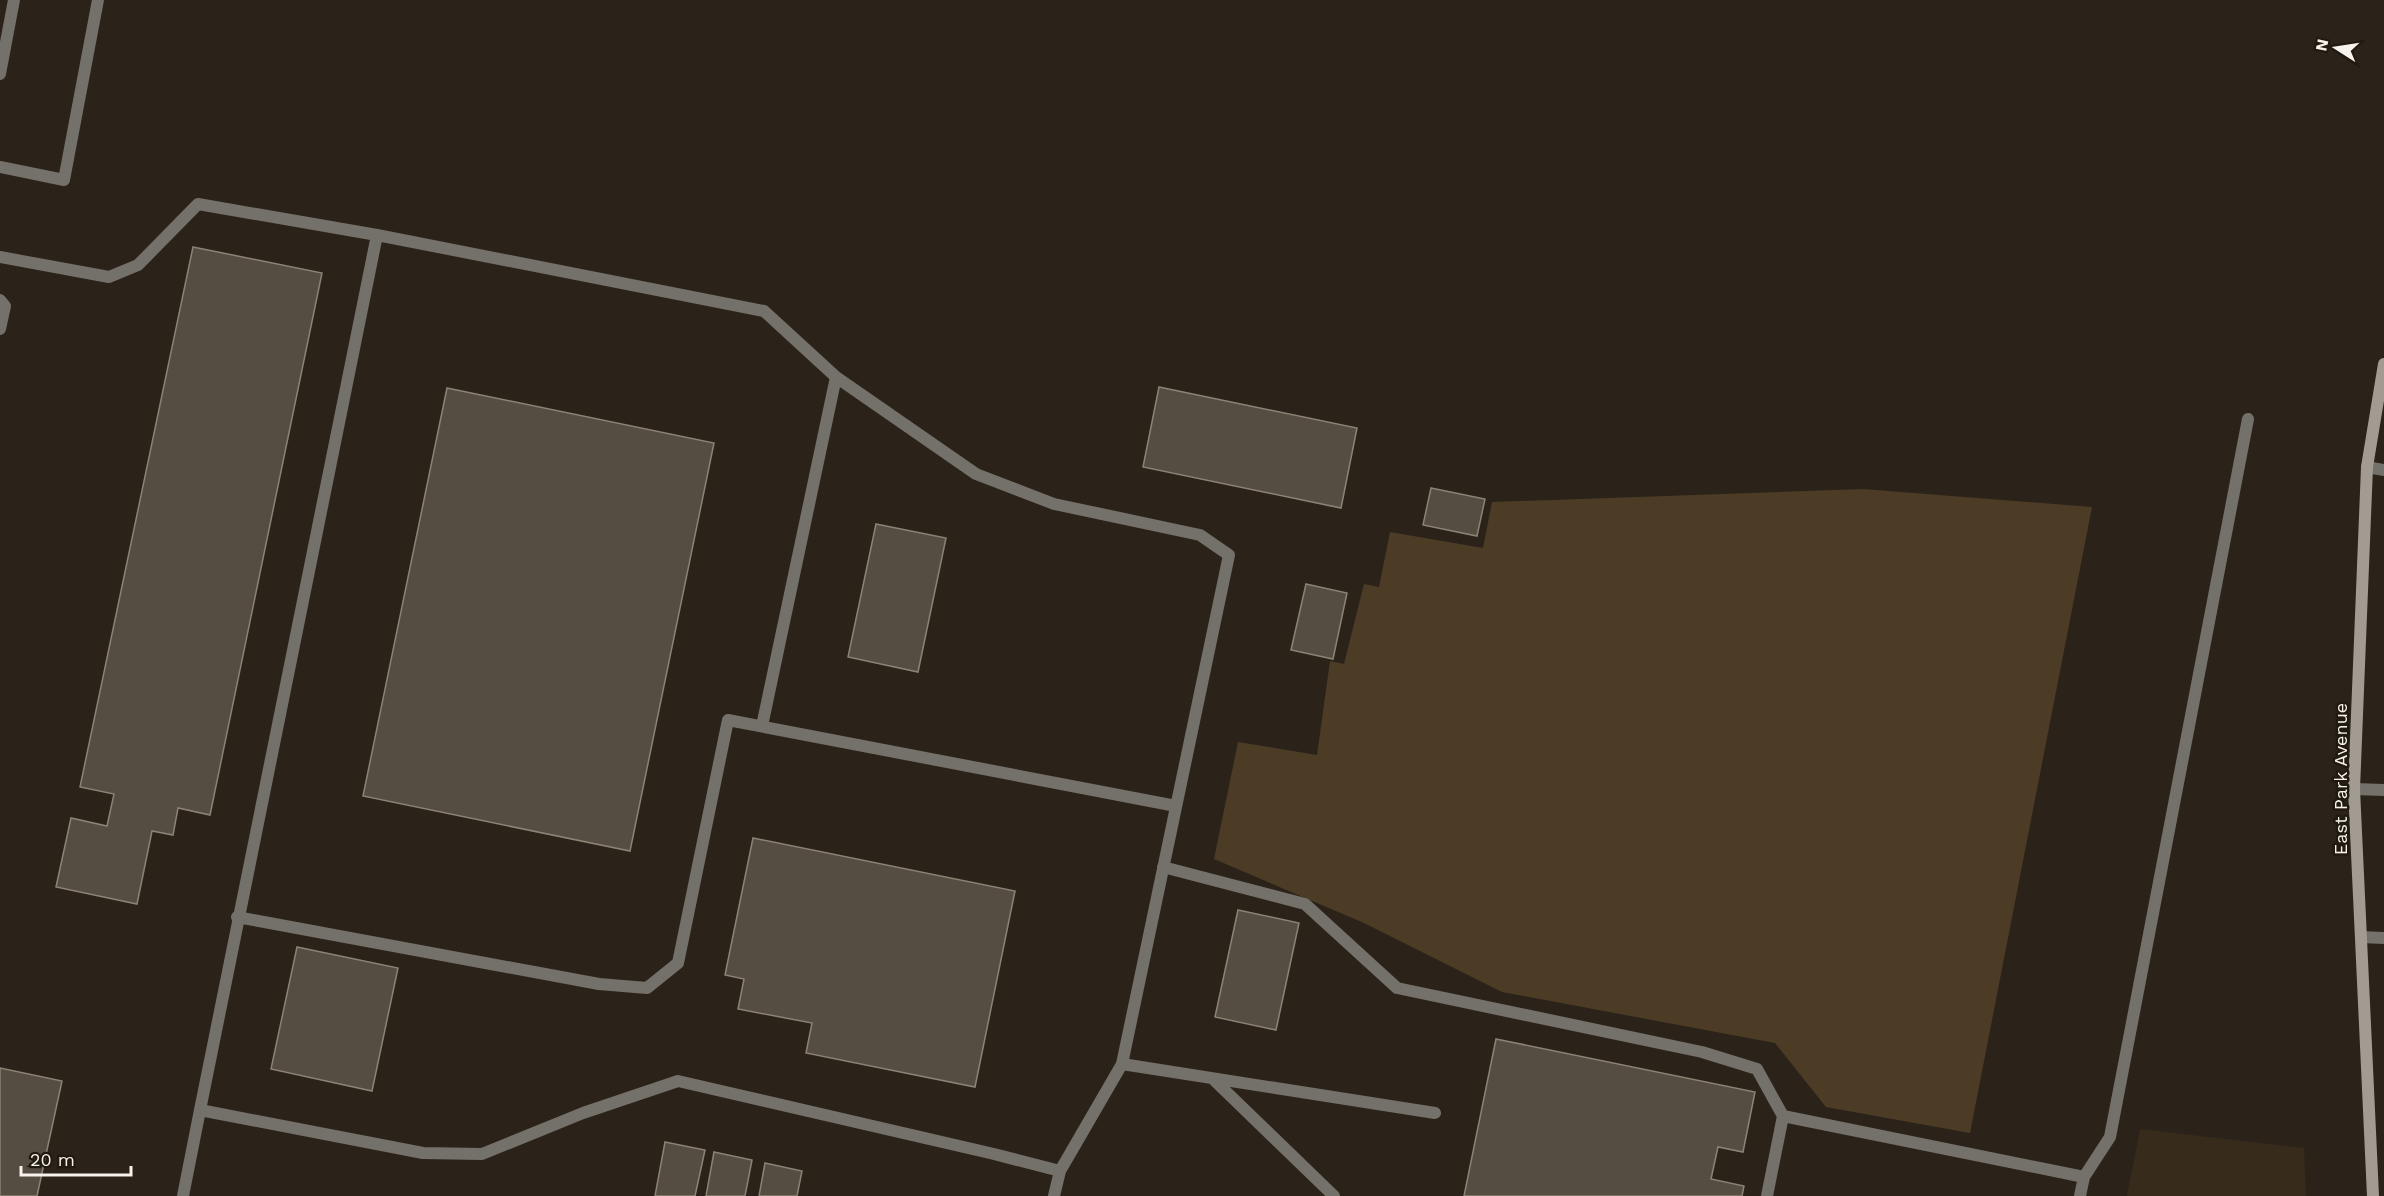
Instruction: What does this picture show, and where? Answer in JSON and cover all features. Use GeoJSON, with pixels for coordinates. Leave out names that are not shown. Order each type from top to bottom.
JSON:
{"type":"FeatureCollection","features":[{"type":"Feature","properties":{"kind":"main road","name":"East Park Avenue"},"geometry":{"type":"LineString","coordinates":[[2372,1195],[2354,789],[2367,467],[2384,364]]}},
{"type":"Feature","properties":{"kind":"street"},"geometry":{"type":"LineString","coordinates":[[0,74],[14,0]]}},
{"type":"Feature","properties":{"kind":"street"},"geometry":{"type":"LineString","coordinates":[[0,168],[64,180],[98,0]]}},
{"type":"Feature","properties":{"kind":"street"},"geometry":{"type":"LineString","coordinates":[[0,257],[109,278],[138,265],[198,204],[377,235],[764,311],[836,377],[976,474],[1054,504],[1200,535],[1229,555],[1122,1064],[1060,1171],[1054,1196]]}},
{"type":"Feature","properties":{"kind":"street"},"geometry":{"type":"LineString","coordinates":[[183,1196],[237,917],[377,235]]}},
{"type":"Feature","properties":{"kind":"street"},"geometry":{"type":"LineString","coordinates":[[0,300],[5,306],[0,328]]}},
{"type":"Feature","properties":{"kind":"street"},"geometry":{"type":"LineString","coordinates":[[762,726],[836,377]]}},
{"type":"Feature","properties":{"kind":"street"},"geometry":{"type":"LineString","coordinates":[[2080,1196],[2084,1177],[2110,1137],[2248,419]]}},
{"type":"Feature","properties":{"kind":"street"},"geometry":{"type":"LineString","coordinates":[[2367,467],[2384,470]]}},
{"type":"Feature","properties":{"kind":"street"},"geometry":{"type":"LineString","coordinates":[[237,917],[599,984],[647,988],[678,963],[728,720],[1176,806]]}},
{"type":"Feature","properties":{"kind":"street"},"geometry":{"type":"LineString","coordinates":[[2354,789],[2384,790]]}},
{"type":"Feature","properties":{"kind":"street"},"geometry":{"type":"LineString","coordinates":[[1163,867],[1305,904],[1397,988],[1702,1052],[1757,1069],[1783,1116],[1767,1196]]}},
{"type":"Feature","properties":{"kind":"street"},"geometry":{"type":"LineString","coordinates":[[2361,938],[2384,938]]}},
{"type":"Feature","properties":{"kind":"street"},"geometry":{"type":"LineString","coordinates":[[1122,1064],[1435,1113]]}},
{"type":"Feature","properties":{"kind":"street"},"geometry":{"type":"LineString","coordinates":[[1213,1078],[1334,1196]]}},
{"type":"Feature","properties":{"kind":"street"},"geometry":{"type":"LineString","coordinates":[[200,1110],[423,1153],[482,1154],[583,1113],[678,1081],[983,1151],[1060,1171]]}},
{"type":"Feature","properties":{"kind":"street"},"geometry":{"type":"LineString","coordinates":[[1783,1116],[2084,1177]]}},
{"type":"Feature","properties":{"kind":"shaded area"},"geometry":{"type":"Polygon","coordinates":[[[1863,489],[2092,507],[1970,1133],[1826,1107],[1775,1043],[1502,992],[1364,923],[1214,859],[1238,742],[1317,755],[1330,661],[1344,664],[1364,584],[1379,587],[1390,532],[1483,548],[1492,502],[1863,489]]]}},
{"type":"Feature","properties":{"kind":"shaded area"},"geometry":{"type":"Polygon","coordinates":[[[2140,1129],[2304,1148],[2306,1196],[2127,1196],[2140,1129]]]}},
{"type":"Feature","properties":{"kind":"building"},"geometry":{"type":"Polygon","coordinates":[[[193,247],[322,273],[210,815],[178,808],[173,835],[152,831],[137,904],[56,887],[71,818],[107,826],[114,794],[80,787],[193,247]]]}},
{"type":"Feature","properties":{"kind":"building"},"geometry":{"type":"Polygon","coordinates":[[[1159,387],[1357,428],[1341,508],[1143,467],[1159,387]]]}},
{"type":"Feature","properties":{"kind":"building"},"geometry":{"type":"Polygon","coordinates":[[[447,388],[714,443],[630,851],[363,796],[447,388]]]}},
{"type":"Feature","properties":{"kind":"building"},"geometry":{"type":"Polygon","coordinates":[[[1431,488],[1485,499],[1477,536],[1423,525],[1431,488]]]}},
{"type":"Feature","properties":{"kind":"building"},"geometry":{"type":"Polygon","coordinates":[[[876,524],[946,538],[918,672],[848,657],[876,524]]]}},
{"type":"Feature","properties":{"kind":"building"},"geometry":{"type":"Polygon","coordinates":[[[1306,584],[1347,593],[1333,659],[1291,650],[1306,584]]]}},
{"type":"Feature","properties":{"kind":"building"},"geometry":{"type":"Polygon","coordinates":[[[753,838],[1015,891],[975,1087],[806,1053],[812,1023],[738,1009],[744,979],[725,975],[753,838]]]}},
{"type":"Feature","properties":{"kind":"building"},"geometry":{"type":"Polygon","coordinates":[[[1238,910],[1299,923],[1276,1030],[1215,1017],[1238,910]]]}},
{"type":"Feature","properties":{"kind":"building"},"geometry":{"type":"Polygon","coordinates":[[[297,947],[398,968],[372,1091],[271,1069],[297,947]]]}},
{"type":"Feature","properties":{"kind":"building"},"geometry":{"type":"Polygon","coordinates":[[[1496,1039],[1755,1092],[1743,1152],[1718,1147],[1711,1179],[1744,1186],[1742,1196],[1464,1196],[1496,1039]]]}},
{"type":"Feature","properties":{"kind":"building"},"geometry":{"type":"Polygon","coordinates":[[[0,1068],[62,1081],[37,1196],[0,1196],[0,1068]]]}},
{"type":"Feature","properties":{"kind":"building"},"geometry":{"type":"Polygon","coordinates":[[[665,1142],[705,1150],[695,1196],[655,1196],[665,1142]]]}},
{"type":"Feature","properties":{"kind":"building"},"geometry":{"type":"Polygon","coordinates":[[[714,1152],[752,1160],[745,1196],[706,1196],[714,1152]]]}},
{"type":"Feature","properties":{"kind":"building"},"geometry":{"type":"Polygon","coordinates":[[[765,1163],[802,1171],[797,1196],[759,1196],[765,1163]]]}}]}
